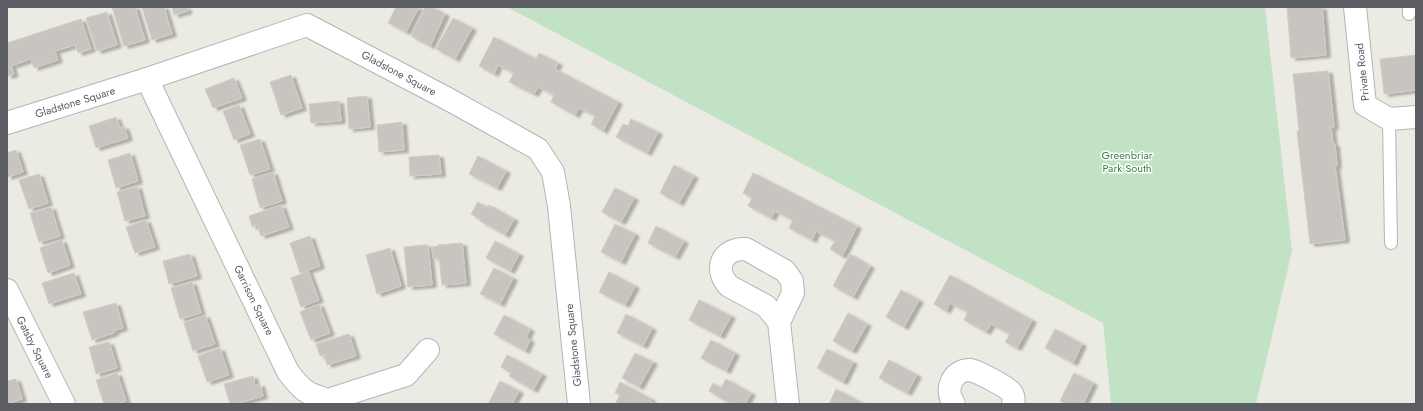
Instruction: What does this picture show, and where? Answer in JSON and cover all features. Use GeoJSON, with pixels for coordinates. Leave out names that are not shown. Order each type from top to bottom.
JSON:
{"type":"FeatureCollection","features":[{"type":"Feature","properties":{"kind":"street","name":"Private Road"},"geometry":{"type":"LineString","coordinates":[[1355,7],[1365,106],[1389,119]]}},
{"type":"Feature","properties":{"kind":"street","name":"Gladstone Square"},"geometry":{"type":"LineString","coordinates":[[7,123],[147,79],[307,25],[448,99],[538,149],[553,172],[559,206],[579,404]]}},
{"type":"Feature","properties":{"kind":"street","name":"Garrison Square"},"geometry":{"type":"LineString","coordinates":[[147,79],[288,372],[300,388],[315,397],[328,400],[406,375],[428,350]]}},
{"type":"Feature","properties":{"kind":"street"},"geometry":{"type":"LineString","coordinates":[[1389,119],[1416,117]]}},
{"type":"Feature","properties":{"kind":"street","name":"Gatsby Square"},"geometry":{"type":"LineString","coordinates":[[7,290],[64,404]]}},
{"type":"Feature","properties":{"kind":"street"},"geometry":{"type":"LineString","coordinates":[[779,322],[788,404]]}},
{"type":"Feature","properties":{"kind":"street"},"geometry":{"type":"LineString","coordinates":[[954,404],[949,394],[951,381],[960,373],[973,370],[1008,388],[1013,395],[1014,404]]}},
{"type":"Feature","properties":{"kind":"lane"},"geometry":{"type":"LineString","coordinates":[[1389,119],[1391,244]]}},
{"type":"Feature","properties":{"kind":"green space","name":"Greenbriar Park South"},"geometry":{"type":"Polygon","coordinates":[[[507,7],[1265,7],[1292,251],[1256,404],[1111,404],[1103,323],[507,7]]]}},
{"type":"Feature","properties":{"kind":"building"},"geometry":{"type":"Polygon","coordinates":[[[112,7],[135,7],[145,40],[124,46],[112,7]]]}},
{"type":"Feature","properties":{"kind":"building"},"geometry":{"type":"Polygon","coordinates":[[[142,7],[164,7],[172,34],[152,40],[142,7]]]}},
{"type":"Feature","properties":{"kind":"building"},"geometry":{"type":"Polygon","coordinates":[[[172,7],[186,7],[188,11],[174,15],[172,7]]]}},
{"type":"Feature","properties":{"kind":"building"},"geometry":{"type":"Polygon","coordinates":[[[396,7],[419,7],[406,32],[388,23],[396,7]]]}},
{"type":"Feature","properties":{"kind":"building"},"geometry":{"type":"Polygon","coordinates":[[[425,7],[432,7],[445,14],[430,46],[411,36],[425,7]]]}},
{"type":"Feature","properties":{"kind":"building"},"geometry":{"type":"Polygon","coordinates":[[[1287,7],[1322,7],[1326,55],[1291,58],[1287,7]]]}},
{"type":"Feature","properties":{"kind":"building"},"geometry":{"type":"Polygon","coordinates":[[[107,12],[117,45],[97,51],[86,18],[107,12]]]}},
{"type":"Feature","properties":{"kind":"building"},"geometry":{"type":"Polygon","coordinates":[[[453,18],[472,28],[455,59],[436,49],[453,18]]]}},
{"type":"Feature","properties":{"kind":"building"},"geometry":{"type":"Polygon","coordinates":[[[81,19],[91,49],[78,53],[75,45],[55,51],[58,60],[34,68],[31,59],[11,66],[14,74],[7,76],[7,43],[81,19]]]}},
{"type":"Feature","properties":{"kind":"building"},"geometry":{"type":"Polygon","coordinates":[[[494,37],[536,59],[539,53],[558,63],[555,69],[618,102],[603,131],[591,124],[595,116],[579,108],[575,115],[551,102],[554,95],[538,87],[534,94],[509,82],[514,73],[498,65],[494,74],[479,66],[494,37]]]}},
{"type":"Feature","properties":{"kind":"building"},"geometry":{"type":"Polygon","coordinates":[[[1416,55],[1416,90],[1384,94],[1380,59],[1416,55]]]}},
{"type":"Feature","properties":{"kind":"building"},"geometry":{"type":"Polygon","coordinates":[[[1328,71],[1334,127],[1331,127],[1333,144],[1335,144],[1337,166],[1335,166],[1345,240],[1310,244],[1297,131],[1299,131],[1293,74],[1328,71]]]}},
{"type":"Feature","properties":{"kind":"building"},"geometry":{"type":"Polygon","coordinates":[[[291,75],[302,108],[281,115],[270,82],[291,75]]]}},
{"type":"Feature","properties":{"kind":"building"},"geometry":{"type":"Polygon","coordinates":[[[234,78],[242,98],[213,108],[205,89],[234,78]]]}},
{"type":"Feature","properties":{"kind":"building"},"geometry":{"type":"Polygon","coordinates":[[[367,96],[370,127],[349,129],[347,98],[367,96]]]}},
{"type":"Feature","properties":{"kind":"building"},"geometry":{"type":"Polygon","coordinates":[[[339,101],[341,121],[311,123],[309,104],[339,101]]]}},
{"type":"Feature","properties":{"kind":"building"},"geometry":{"type":"Polygon","coordinates":[[[239,105],[250,134],[234,140],[223,111],[239,105]]]}},
{"type":"Feature","properties":{"kind":"building"},"geometry":{"type":"Polygon","coordinates":[[[116,117],[120,128],[124,126],[128,138],[96,148],[89,126],[116,117]]]}},
{"type":"Feature","properties":{"kind":"building"},"geometry":{"type":"Polygon","coordinates":[[[631,119],[658,132],[647,153],[616,137],[623,124],[628,126],[631,119]]]}},
{"type":"Feature","properties":{"kind":"building"},"geometry":{"type":"Polygon","coordinates":[[[402,122],[404,150],[379,152],[377,125],[402,122]]]}},
{"type":"Feature","properties":{"kind":"building"},"geometry":{"type":"Polygon","coordinates":[[[260,139],[270,169],[250,175],[240,145],[260,139]]]}},
{"type":"Feature","properties":{"kind":"building"},"geometry":{"type":"Polygon","coordinates":[[[16,150],[23,172],[7,177],[7,153],[16,150]]]}},
{"type":"Feature","properties":{"kind":"building"},"geometry":{"type":"Polygon","coordinates":[[[130,153],[138,181],[116,188],[108,160],[130,153]]]}},
{"type":"Feature","properties":{"kind":"building"},"geometry":{"type":"Polygon","coordinates":[[[439,155],[441,174],[410,176],[409,157],[439,155]]]}},
{"type":"Feature","properties":{"kind":"building"},"geometry":{"type":"Polygon","coordinates":[[[478,156],[506,171],[497,188],[469,174],[478,156]]]}},
{"type":"Feature","properties":{"kind":"building"},"geometry":{"type":"Polygon","coordinates":[[[674,165],[694,176],[679,203],[660,193],[674,165]]]}},
{"type":"Feature","properties":{"kind":"building"},"geometry":{"type":"Polygon","coordinates":[[[273,172],[282,201],[260,208],[252,179],[273,172]]]}},
{"type":"Feature","properties":{"kind":"building"},"geometry":{"type":"Polygon","coordinates":[[[753,173],[857,226],[842,256],[830,249],[835,241],[816,231],[812,240],[789,228],[793,220],[775,211],[771,218],[748,206],[752,198],[743,193],[753,173]]]}},
{"type":"Feature","properties":{"kind":"building"},"geometry":{"type":"Polygon","coordinates":[[[39,174],[48,203],[29,209],[19,180],[39,174]]]}},
{"type":"Feature","properties":{"kind":"building"},"geometry":{"type":"Polygon","coordinates":[[[137,186],[145,216],[125,221],[117,192],[137,186]]]}},
{"type":"Feature","properties":{"kind":"building"},"geometry":{"type":"Polygon","coordinates":[[[615,188],[634,198],[621,222],[602,212],[615,188]]]}},
{"type":"Feature","properties":{"kind":"building"},"geometry":{"type":"Polygon","coordinates":[[[478,202],[488,208],[489,205],[514,219],[505,235],[480,221],[481,220],[471,214],[478,202]]]}},
{"type":"Feature","properties":{"kind":"building"},"geometry":{"type":"Polygon","coordinates":[[[281,205],[289,227],[261,236],[257,225],[252,227],[249,216],[281,205]]]}},
{"type":"Feature","properties":{"kind":"building"},"geometry":{"type":"Polygon","coordinates":[[[51,207],[60,236],[39,242],[30,213],[51,207]]]}},
{"type":"Feature","properties":{"kind":"building"},"geometry":{"type":"Polygon","coordinates":[[[146,220],[155,247],[135,253],[126,227],[146,220]]]}},
{"type":"Feature","properties":{"kind":"building"},"geometry":{"type":"Polygon","coordinates":[[[615,224],[635,234],[621,262],[601,252],[615,224]]]}},
{"type":"Feature","properties":{"kind":"building"},"geometry":{"type":"Polygon","coordinates":[[[656,226],[684,241],[675,257],[648,243],[656,226]]]}},
{"type":"Feature","properties":{"kind":"building"},"geometry":{"type":"Polygon","coordinates":[[[310,236],[320,266],[300,273],[290,243],[310,236]]]}},
{"type":"Feature","properties":{"kind":"building"},"geometry":{"type":"Polygon","coordinates":[[[62,240],[70,265],[48,273],[40,248],[62,240]]]}},
{"type":"Feature","properties":{"kind":"building"},"geometry":{"type":"Polygon","coordinates":[[[495,241],[519,254],[510,271],[486,258],[495,241]]]}},
{"type":"Feature","properties":{"kind":"building"},"geometry":{"type":"Polygon","coordinates":[[[462,243],[466,283],[442,285],[439,258],[433,258],[432,247],[462,243]]]}},
{"type":"Feature","properties":{"kind":"building"},"geometry":{"type":"Polygon","coordinates":[[[428,245],[432,285],[408,287],[404,247],[428,245]]]}},
{"type":"Feature","properties":{"kind":"building"},"geometry":{"type":"Polygon","coordinates":[[[390,248],[401,286],[377,294],[366,255],[390,248]]]}},
{"type":"Feature","properties":{"kind":"building"},"geometry":{"type":"Polygon","coordinates":[[[190,254],[197,276],[169,284],[163,261],[190,254]]]}},
{"type":"Feature","properties":{"kind":"building"},"geometry":{"type":"Polygon","coordinates":[[[850,254],[870,266],[853,297],[833,286],[850,254]]]}},
{"type":"Feature","properties":{"kind":"building"},"geometry":{"type":"Polygon","coordinates":[[[494,268],[513,278],[500,304],[480,294],[494,268]]]}},
{"type":"Feature","properties":{"kind":"building"},"geometry":{"type":"Polygon","coordinates":[[[308,271],[319,300],[301,307],[291,278],[308,271]]]}},
{"type":"Feature","properties":{"kind":"building"},"geometry":{"type":"Polygon","coordinates":[[[609,272],[635,286],[625,305],[599,292],[609,272]]]}},
{"type":"Feature","properties":{"kind":"building"},"geometry":{"type":"Polygon","coordinates":[[[74,273],[81,294],[49,304],[42,283],[74,273]]]}},
{"type":"Feature","properties":{"kind":"building"},"geometry":{"type":"Polygon","coordinates":[[[950,275],[1032,320],[1017,348],[1005,342],[1010,334],[991,324],[986,332],[964,320],[968,312],[950,303],[946,311],[934,304],[950,275]]]}},
{"type":"Feature","properties":{"kind":"building"},"geometry":{"type":"Polygon","coordinates":[[[192,282],[201,313],[180,319],[171,288],[192,282]]]}},
{"type":"Feature","properties":{"kind":"building"},"geometry":{"type":"Polygon","coordinates":[[[901,290],[919,300],[904,327],[886,317],[901,290]]]}},
{"type":"Feature","properties":{"kind":"building"},"geometry":{"type":"Polygon","coordinates":[[[699,300],[731,316],[720,336],[689,320],[699,300]]]}},
{"type":"Feature","properties":{"kind":"building"},"geometry":{"type":"Polygon","coordinates":[[[116,303],[123,328],[114,331],[114,333],[92,340],[83,312],[116,303]]]}},
{"type":"Feature","properties":{"kind":"building"},"geometry":{"type":"Polygon","coordinates":[[[319,304],[330,333],[311,340],[300,312],[319,304]]]}},
{"type":"Feature","properties":{"kind":"building"},"geometry":{"type":"Polygon","coordinates":[[[848,313],[867,324],[852,351],[833,341],[848,313]]]}},
{"type":"Feature","properties":{"kind":"building"},"geometry":{"type":"Polygon","coordinates":[[[626,314],[652,328],[643,346],[617,333],[626,314]]]}},
{"type":"Feature","properties":{"kind":"building"},"geometry":{"type":"Polygon","coordinates":[[[205,315],[215,344],[193,351],[184,323],[205,315]]]}},
{"type":"Feature","properties":{"kind":"building"},"geometry":{"type":"Polygon","coordinates":[[[504,315],[530,329],[526,338],[530,340],[525,351],[494,334],[504,315]]]}},
{"type":"Feature","properties":{"kind":"building"},"geometry":{"type":"Polygon","coordinates":[[[1055,329],[1082,344],[1073,363],[1045,348],[1055,329]]]}},
{"type":"Feature","properties":{"kind":"building"},"geometry":{"type":"Polygon","coordinates":[[[349,334],[356,356],[327,365],[324,354],[320,356],[316,344],[349,334]]]}},
{"type":"Feature","properties":{"kind":"building"},"geometry":{"type":"Polygon","coordinates":[[[711,340],[735,353],[726,371],[701,358],[711,340]]]}},
{"type":"Feature","properties":{"kind":"building"},"geometry":{"type":"Polygon","coordinates":[[[109,342],[117,368],[96,374],[89,347],[109,342]]]}},
{"type":"Feature","properties":{"kind":"building"},"geometry":{"type":"Polygon","coordinates":[[[220,348],[229,375],[207,382],[198,356],[220,348]]]}},
{"type":"Feature","properties":{"kind":"building"},"geometry":{"type":"Polygon","coordinates":[[[827,349],[853,362],[843,382],[817,368],[827,349]]]}},
{"type":"Feature","properties":{"kind":"building"},"geometry":{"type":"Polygon","coordinates":[[[635,353],[653,362],[639,387],[622,378],[635,353]]]}},
{"type":"Feature","properties":{"kind":"building"},"geometry":{"type":"Polygon","coordinates":[[[507,355],[542,374],[533,390],[509,376],[511,373],[501,367],[507,355]]]}},
{"type":"Feature","properties":{"kind":"building"},"geometry":{"type":"Polygon","coordinates":[[[889,360],[917,375],[907,393],[879,378],[889,360]]]}},
{"type":"Feature","properties":{"kind":"building"},"geometry":{"type":"Polygon","coordinates":[[[117,373],[126,401],[117,404],[104,404],[96,380],[117,373]]]}},
{"type":"Feature","properties":{"kind":"building"},"geometry":{"type":"Polygon","coordinates":[[[1074,373],[1093,383],[1083,404],[1066,404],[1060,401],[1074,373]]]}},
{"type":"Feature","properties":{"kind":"building"},"geometry":{"type":"Polygon","coordinates":[[[253,376],[255,386],[260,384],[263,396],[236,404],[230,404],[224,384],[253,376]]]}},
{"type":"Feature","properties":{"kind":"building"},"geometry":{"type":"Polygon","coordinates":[[[16,379],[22,399],[7,404],[7,381],[16,379]]]}},
{"type":"Feature","properties":{"kind":"building"},"geometry":{"type":"Polygon","coordinates":[[[726,379],[751,393],[745,404],[731,404],[709,391],[713,383],[721,388],[726,379]]]}},
{"type":"Feature","properties":{"kind":"building"},"geometry":{"type":"Polygon","coordinates":[[[500,381],[519,391],[512,404],[488,404],[500,381]]]}},
{"type":"Feature","properties":{"kind":"building"},"geometry":{"type":"Polygon","coordinates":[[[620,382],[651,399],[650,401],[655,404],[615,404],[620,395],[615,393],[620,382]]]}},
{"type":"Feature","properties":{"kind":"building"},"geometry":{"type":"Polygon","coordinates":[[[836,389],[862,403],[862,404],[829,404],[836,389]]]}}]}
